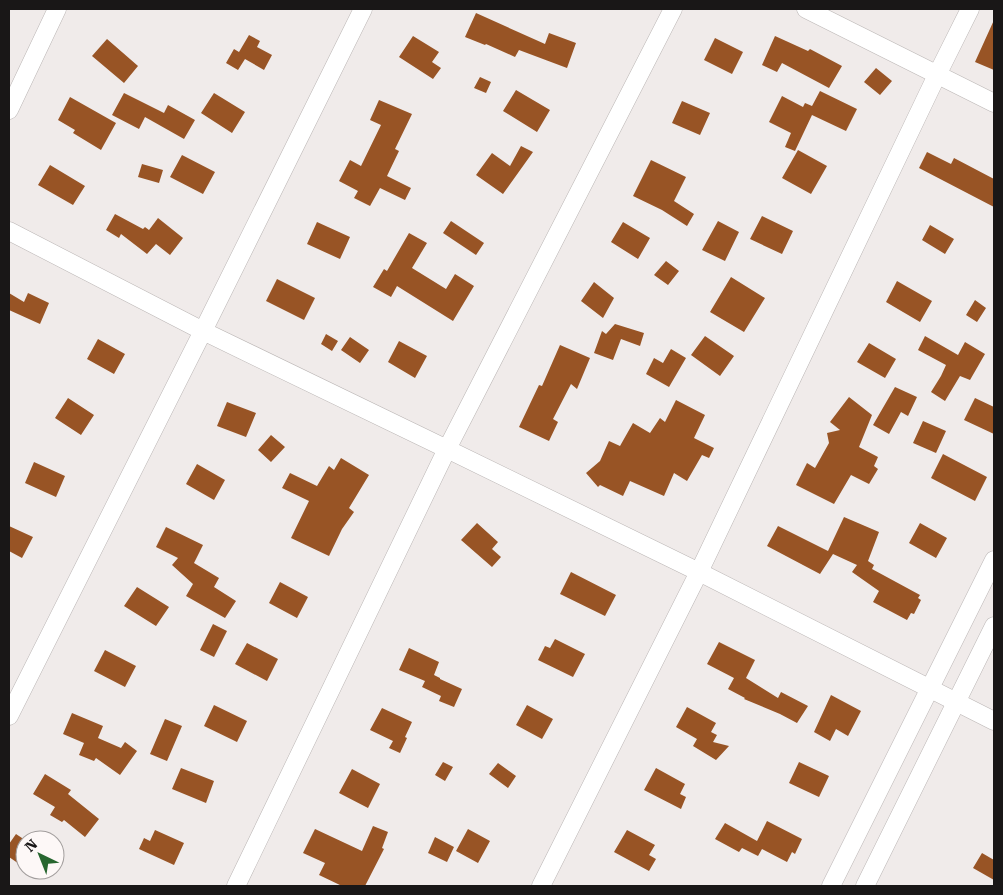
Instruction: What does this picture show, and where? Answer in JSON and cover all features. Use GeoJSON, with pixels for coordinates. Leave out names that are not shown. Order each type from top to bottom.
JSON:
{"type":"FeatureCollection","features":[{"type":"Feature","properties":{"kind":"street"},"geometry":{"type":"LineString","coordinates":[[9,110],[57,9]]}},
{"type":"Feature","properties":{"kind":"street"},"geometry":{"type":"LineString","coordinates":[[9,716],[363,9]]}},
{"type":"Feature","properties":{"kind":"street"},"geometry":{"type":"LineString","coordinates":[[236,886],[447,448],[673,9]]}},
{"type":"Feature","properties":{"kind":"street"},"geometry":{"type":"LineString","coordinates":[[806,9],[994,103]]}},
{"type":"Feature","properties":{"kind":"street"},"geometry":{"type":"LineString","coordinates":[[541,886],[699,572],[970,9]]}},
{"type":"Feature","properties":{"kind":"street"},"geometry":{"type":"LineString","coordinates":[[9,231],[203,331],[699,572],[994,721]]}},
{"type":"Feature","properties":{"kind":"street"},"geometry":{"type":"LineString","coordinates":[[831,886],[994,560]]}},
{"type":"Feature","properties":{"kind":"street"},"geometry":{"type":"LineString","coordinates":[[865,886],[994,626]]}},
{"type":"Feature","properties":{"kind":"building"},"geometry":{"type":"Polygon","coordinates":[[[476,13],[545,44],[549,33],[576,43],[567,68],[519,50],[515,57],[465,37],[476,13]]]}},
{"type":"Feature","properties":{"kind":"building"},"geometry":{"type":"Polygon","coordinates":[[[994,20],[994,70],[975,62],[994,20]]]}},
{"type":"Feature","properties":{"kind":"building"},"geometry":{"type":"Polygon","coordinates":[[[249,35],[260,41],[257,47],[272,55],[264,70],[245,59],[238,70],[226,63],[234,49],[239,52],[249,35]]]}},
{"type":"Feature","properties":{"kind":"building"},"geometry":{"type":"Polygon","coordinates":[[[413,36],[439,52],[432,62],[441,68],[433,79],[399,57],[413,36]]]}},
{"type":"Feature","properties":{"kind":"building"},"geometry":{"type":"Polygon","coordinates":[[[775,36],[808,51],[810,49],[842,66],[829,88],[782,63],[777,72],[762,65],[775,36]]]}},
{"type":"Feature","properties":{"kind":"building"},"geometry":{"type":"Polygon","coordinates":[[[715,38],[743,52],[732,74],[704,60],[715,38]]]}},
{"type":"Feature","properties":{"kind":"building"},"geometry":{"type":"Polygon","coordinates":[[[107,39],[138,66],[124,83],[92,56],[107,39]]]}},
{"type":"Feature","properties":{"kind":"building"},"geometry":{"type":"Polygon","coordinates":[[[876,68],[892,81],[880,95],[864,82],[876,68]]]}},
{"type":"Feature","properties":{"kind":"building"},"geometry":{"type":"Polygon","coordinates":[[[480,77],[491,82],[486,93],[474,88],[480,77]]]}},
{"type":"Feature","properties":{"kind":"building"},"geometry":{"type":"Polygon","coordinates":[[[516,90],[550,110],[537,132],[503,111],[516,90]]]}},
{"type":"Feature","properties":{"kind":"building"},"geometry":{"type":"Polygon","coordinates":[[[820,91],[857,109],[846,131],[812,115],[795,151],[785,147],[791,133],[769,122],[782,96],[803,107],[805,103],[812,106],[820,91]]]}},
{"type":"Feature","properties":{"kind":"building"},"geometry":{"type":"Polygon","coordinates":[[[124,93],[164,113],[168,105],[195,120],[184,139],[145,117],[139,129],[112,115],[124,93]]]}},
{"type":"Feature","properties":{"kind":"building"},"geometry":{"type":"Polygon","coordinates":[[[214,93],[245,112],[232,133],[201,113],[214,93]]]}},
{"type":"Feature","properties":{"kind":"building"},"geometry":{"type":"Polygon","coordinates":[[[70,97],[116,123],[101,150],[73,133],[75,130],[58,120],[70,97]]]}},
{"type":"Feature","properties":{"kind":"building"},"geometry":{"type":"Polygon","coordinates":[[[379,100],[412,114],[395,149],[399,151],[387,176],[411,188],[405,200],[380,188],[370,206],[354,198],[358,191],[339,181],[350,160],[361,166],[381,125],[370,120],[379,100]]]}},
{"type":"Feature","properties":{"kind":"building"},"geometry":{"type":"Polygon","coordinates":[[[682,101],[710,113],[700,135],[672,123],[682,101]]]}},
{"type":"Feature","properties":{"kind":"building"},"geometry":{"type":"Polygon","coordinates":[[[521,146],[533,152],[503,194],[476,175],[492,153],[510,166],[521,146]]]}},
{"type":"Feature","properties":{"kind":"building"},"geometry":{"type":"Polygon","coordinates":[[[798,150],[827,166],[811,194],[782,178],[798,150]]]}},
{"type":"Feature","properties":{"kind":"building"},"geometry":{"type":"Polygon","coordinates":[[[927,152],[951,164],[954,158],[994,179],[994,207],[919,168],[927,152]]]}},
{"type":"Feature","properties":{"kind":"building"},"geometry":{"type":"Polygon","coordinates":[[[182,155],[215,172],[203,194],[170,177],[182,155]]]}},
{"type":"Feature","properties":{"kind":"building"},"geometry":{"type":"Polygon","coordinates":[[[651,160],[686,177],[674,201],[694,214],[687,226],[662,210],[633,196],[651,160]]]}},
{"type":"Feature","properties":{"kind":"building"},"geometry":{"type":"Polygon","coordinates":[[[142,164],[163,170],[159,183],[138,177],[142,164]]]}},
{"type":"Feature","properties":{"kind":"building"},"geometry":{"type":"Polygon","coordinates":[[[50,165],[85,186],[73,205],[38,185],[50,165]]]}},
{"type":"Feature","properties":{"kind":"building"},"geometry":{"type":"Polygon","coordinates":[[[115,214],[143,229],[145,227],[149,230],[158,218],[183,238],[170,255],[156,244],[147,254],[121,234],[119,238],[106,230],[115,214]]]}},
{"type":"Feature","properties":{"kind":"building"},"geometry":{"type":"Polygon","coordinates":[[[762,216],[793,231],[782,254],[750,239],[762,216]]]}},
{"type":"Feature","properties":{"kind":"building"},"geometry":{"type":"Polygon","coordinates":[[[451,221],[484,243],[476,255],[443,233],[451,221]]]}},
{"type":"Feature","properties":{"kind":"building"},"geometry":{"type":"Polygon","coordinates":[[[718,221],[739,232],[725,261],[702,250],[718,221]]]}},
{"type":"Feature","properties":{"kind":"building"},"geometry":{"type":"Polygon","coordinates":[[[317,222],[350,237],[340,259],[307,244],[317,222]]]}},
{"type":"Feature","properties":{"kind":"building"},"geometry":{"type":"Polygon","coordinates":[[[623,222],[650,238],[638,259],[611,242],[623,222]]]}},
{"type":"Feature","properties":{"kind":"building"},"geometry":{"type":"Polygon","coordinates":[[[930,225],[954,239],[945,254],[922,240],[930,225]]]}},
{"type":"Feature","properties":{"kind":"building"},"geometry":{"type":"Polygon","coordinates":[[[409,233],[427,243],[412,268],[446,289],[455,274],[474,286],[453,321],[397,286],[391,297],[373,287],[384,269],[387,271],[409,233]]]}},
{"type":"Feature","properties":{"kind":"building"},"geometry":{"type":"Polygon","coordinates":[[[666,261],[679,271],[668,285],[654,275],[666,261]]]}},
{"type":"Feature","properties":{"kind":"building"},"geometry":{"type":"Polygon","coordinates":[[[731,277],[765,298],[744,332],[710,312],[731,277]]]}},
{"type":"Feature","properties":{"kind":"building"},"geometry":{"type":"Polygon","coordinates":[[[277,279],[315,298],[304,320],[266,301],[277,279]]]}},
{"type":"Feature","properties":{"kind":"building"},"geometry":{"type":"Polygon","coordinates":[[[897,281],[932,301],[920,322],[886,302],[897,281]]]}},
{"type":"Feature","properties":{"kind":"building"},"geometry":{"type":"Polygon","coordinates":[[[594,282],[614,298],[603,318],[581,301],[594,282]]]}},
{"type":"Feature","properties":{"kind":"building"},"geometry":{"type":"Polygon","coordinates":[[[9,293],[24,302],[28,293],[49,303],[40,324],[9,310],[9,293]]]}},
{"type":"Feature","properties":{"kind":"building"},"geometry":{"type":"Polygon","coordinates":[[[975,300],[986,308],[977,322],[966,315],[975,300]]]}},
{"type":"Feature","properties":{"kind":"building"},"geometry":{"type":"Polygon","coordinates":[[[615,324],[644,333],[640,346],[621,339],[613,360],[594,353],[602,331],[606,334],[615,324]]]}},
{"type":"Feature","properties":{"kind":"building"},"geometry":{"type":"Polygon","coordinates":[[[326,334],[338,341],[332,351],[321,344],[326,334]]]}},
{"type":"Feature","properties":{"kind":"building"},"geometry":{"type":"Polygon","coordinates":[[[705,336],[734,356],[720,376],[691,355],[705,336]]]}},
{"type":"Feature","properties":{"kind":"building"},"geometry":{"type":"Polygon","coordinates":[[[925,336],[958,355],[965,342],[985,354],[970,380],[960,376],[945,401],[931,392],[946,365],[918,350],[925,336]]]}},
{"type":"Feature","properties":{"kind":"building"},"geometry":{"type":"Polygon","coordinates":[[[350,337],[369,350],[360,363],[341,350],[350,337]]]}},
{"type":"Feature","properties":{"kind":"building"},"geometry":{"type":"Polygon","coordinates":[[[98,339],[125,354],[114,374],[87,359],[98,339]]]}},
{"type":"Feature","properties":{"kind":"building"},"geometry":{"type":"Polygon","coordinates":[[[399,341],[427,356],[415,378],[388,362],[399,341]]]}},
{"type":"Feature","properties":{"kind":"building"},"geometry":{"type":"Polygon","coordinates":[[[869,343],[896,359],[885,378],[857,362],[869,343]]]}},
{"type":"Feature","properties":{"kind":"building"},"geometry":{"type":"Polygon","coordinates":[[[560,345],[590,358],[577,389],[571,384],[553,419],[558,422],[549,441],[519,427],[539,385],[542,386],[560,345]]]}},
{"type":"Feature","properties":{"kind":"building"},"geometry":{"type":"Polygon","coordinates":[[[671,349],[686,358],[669,387],[646,374],[654,358],[663,363],[671,349]]]}},
{"type":"Feature","properties":{"kind":"building"},"geometry":{"type":"Polygon","coordinates":[[[895,387],[917,397],[908,416],[901,412],[889,434],[873,425],[895,387]]]}},
{"type":"Feature","properties":{"kind":"building"},"geometry":{"type":"Polygon","coordinates":[[[849,397],[872,415],[859,447],[878,457],[874,466],[878,469],[869,484],[851,475],[834,504],[796,485],[807,463],[815,468],[829,443],[827,433],[840,430],[830,422],[849,397]]]}},
{"type":"Feature","properties":{"kind":"building"},"geometry":{"type":"Polygon","coordinates":[[[68,398],[94,415],[81,435],[55,418],[68,398]]]}},
{"type":"Feature","properties":{"kind":"building"},"geometry":{"type":"Polygon","coordinates":[[[975,398],[994,407],[994,434],[964,420],[975,398]]]}},
{"type":"Feature","properties":{"kind":"building"},"geometry":{"type":"Polygon","coordinates":[[[676,400],[705,415],[694,438],[714,448],[709,458],[702,455],[687,481],[674,473],[664,496],[630,481],[623,496],[600,485],[598,487],[586,473],[600,461],[609,441],[620,446],[633,423],[650,433],[660,418],[665,422],[676,400]]]}},
{"type":"Feature","properties":{"kind":"building"},"geometry":{"type":"Polygon","coordinates":[[[227,402],[256,413],[246,437],[217,426],[227,402]]]}},
{"type":"Feature","properties":{"kind":"building"},"geometry":{"type":"Polygon","coordinates":[[[923,421],[946,431],[936,453],[913,443],[923,421]]]}},
{"type":"Feature","properties":{"kind":"building"},"geometry":{"type":"Polygon","coordinates":[[[271,435],[285,447],[271,462],[258,450],[271,435]]]}},
{"type":"Feature","properties":{"kind":"building"},"geometry":{"type":"Polygon","coordinates":[[[943,454],[987,477],[975,501],[931,478],[943,454]]]}},
{"type":"Feature","properties":{"kind":"building"},"geometry":{"type":"Polygon","coordinates":[[[341,458],[369,475],[349,508],[354,512],[342,529],[329,556],[291,538],[309,501],[282,488],[290,473],[317,486],[329,466],[334,470],[341,458]]]}},
{"type":"Feature","properties":{"kind":"building"},"geometry":{"type":"Polygon","coordinates":[[[34,462],[65,476],[56,497],[25,483],[34,462]]]}},
{"type":"Feature","properties":{"kind":"building"},"geometry":{"type":"Polygon","coordinates":[[[197,464],[225,480],[214,500],[186,484],[197,464]]]}},
{"type":"Feature","properties":{"kind":"building"},"geometry":{"type":"Polygon","coordinates":[[[844,517],[879,532],[868,561],[874,565],[872,569],[920,595],[918,598],[921,600],[914,614],[911,613],[907,620],[873,602],[879,591],[852,572],[857,565],[833,554],[820,574],[767,546],[778,526],[828,551],[844,517]]]}},
{"type":"Feature","properties":{"kind":"building"},"geometry":{"type":"Polygon","coordinates":[[[477,523],[498,542],[492,549],[501,557],[492,567],[461,540],[477,523]]]}},
{"type":"Feature","properties":{"kind":"building"},"geometry":{"type":"Polygon","coordinates":[[[920,523],[947,538],[936,558],[909,543],[920,523]]]}},
{"type":"Feature","properties":{"kind":"building"},"geometry":{"type":"Polygon","coordinates":[[[9,526],[33,537],[22,558],[9,551],[9,526]]]}},
{"type":"Feature","properties":{"kind":"building"},"geometry":{"type":"Polygon","coordinates":[[[166,527],[203,545],[194,563],[219,578],[214,587],[236,601],[225,618],[186,596],[193,584],[172,565],[178,558],[156,547],[166,527]]]}},
{"type":"Feature","properties":{"kind":"building"},"geometry":{"type":"Polygon","coordinates":[[[571,572],[616,595],[605,616],[560,594],[571,572]]]}},
{"type":"Feature","properties":{"kind":"building"},"geometry":{"type":"Polygon","coordinates":[[[280,582],[308,597],[297,618],[269,603],[280,582]]]}},
{"type":"Feature","properties":{"kind":"building"},"geometry":{"type":"Polygon","coordinates":[[[137,587],[169,607],[156,626],[124,606],[137,587]]]}},
{"type":"Feature","properties":{"kind":"building"},"geometry":{"type":"Polygon","coordinates":[[[213,624],[227,631],[214,657],[200,650],[213,624]]]}},
{"type":"Feature","properties":{"kind":"building"},"geometry":{"type":"Polygon","coordinates":[[[555,639],[585,654],[573,677],[538,660],[545,646],[550,648],[555,639]]]}},
{"type":"Feature","properties":{"kind":"building"},"geometry":{"type":"Polygon","coordinates":[[[719,642],[755,660],[746,678],[778,698],[781,692],[808,706],[797,723],[744,699],[728,689],[734,678],[707,664],[719,642]]]}},
{"type":"Feature","properties":{"kind":"building"},"geometry":{"type":"Polygon","coordinates":[[[247,643],[278,659],[267,681],[235,664],[247,643]]]}},
{"type":"Feature","properties":{"kind":"building"},"geometry":{"type":"Polygon","coordinates":[[[409,648],[439,662],[434,675],[462,689],[454,707],[439,701],[441,696],[422,687],[425,681],[399,670],[409,648]]]}},
{"type":"Feature","properties":{"kind":"building"},"geometry":{"type":"Polygon","coordinates":[[[105,650],[136,666],[125,687],[94,671],[105,650]]]}},
{"type":"Feature","properties":{"kind":"building"},"geometry":{"type":"Polygon","coordinates":[[[831,695],[861,711],[848,736],[836,729],[830,741],[814,732],[831,695]]]}},
{"type":"Feature","properties":{"kind":"building"},"geometry":{"type":"Polygon","coordinates":[[[214,705],[247,721],[237,742],[204,726],[214,705]]]}},
{"type":"Feature","properties":{"kind":"building"},"geometry":{"type":"Polygon","coordinates":[[[527,705],[553,719],[542,739],[516,725],[527,705]]]}},
{"type":"Feature","properties":{"kind":"building"},"geometry":{"type":"Polygon","coordinates":[[[687,707],[716,723],[711,732],[717,735],[713,742],[729,746],[716,760],[693,746],[697,739],[676,727],[687,707]]]}},
{"type":"Feature","properties":{"kind":"building"},"geometry":{"type":"Polygon","coordinates":[[[382,708],[412,722],[400,753],[389,748],[393,741],[370,730],[382,708]]]}},
{"type":"Feature","properties":{"kind":"building"},"geometry":{"type":"Polygon","coordinates":[[[72,713],[103,726],[98,738],[121,748],[125,742],[137,751],[120,775],[96,758],[94,761],[79,755],[84,743],[63,734],[72,713]]]}},
{"type":"Feature","properties":{"kind":"building"},"geometry":{"type":"Polygon","coordinates":[[[165,719],[182,726],[167,761],[150,754],[165,719]]]}},
{"type":"Feature","properties":{"kind":"building"},"geometry":{"type":"Polygon","coordinates":[[[443,762],[453,767],[445,781],[435,775],[443,762]]]}},
{"type":"Feature","properties":{"kind":"building"},"geometry":{"type":"Polygon","coordinates":[[[799,762],[829,776],[819,797],[789,783],[799,762]]]}},
{"type":"Feature","properties":{"kind":"building"},"geometry":{"type":"Polygon","coordinates":[[[498,763],[516,776],[508,788],[489,774],[498,763]]]}},
{"type":"Feature","properties":{"kind":"building"},"geometry":{"type":"Polygon","coordinates":[[[181,768],[214,781],[206,803],[172,789],[181,768]]]}},
{"type":"Feature","properties":{"kind":"building"},"geometry":{"type":"Polygon","coordinates":[[[656,768],[685,784],[680,794],[686,797],[681,809],[644,790],[656,768]]]}},
{"type":"Feature","properties":{"kind":"building"},"geometry":{"type":"Polygon","coordinates":[[[352,769],[380,784],[368,808],[339,793],[352,769]]]}},
{"type":"Feature","properties":{"kind":"building"},"geometry":{"type":"Polygon","coordinates":[[[45,774],[71,790],[68,794],[99,819],[85,837],[64,820],[62,822],[50,815],[55,807],[33,794],[45,774]]]}},
{"type":"Feature","properties":{"kind":"building"},"geometry":{"type":"Polygon","coordinates":[[[767,821],[802,839],[795,854],[792,852],[787,862],[762,849],[758,856],[742,848],[739,852],[715,839],[725,823],[757,841],[767,821]]]}},
{"type":"Feature","properties":{"kind":"building"},"geometry":{"type":"Polygon","coordinates":[[[373,826],[388,832],[382,848],[384,849],[365,886],[342,886],[319,875],[325,863],[303,853],[315,829],[362,851],[373,826]]]}},
{"type":"Feature","properties":{"kind":"building"},"geometry":{"type":"Polygon","coordinates":[[[468,829],[490,841],[478,863],[456,851],[468,829]]]}},
{"type":"Feature","properties":{"kind":"building"},"geometry":{"type":"Polygon","coordinates":[[[155,830],[184,843],[174,865],[139,849],[144,838],[150,841],[155,830]]]}},
{"type":"Feature","properties":{"kind":"building"},"geometry":{"type":"Polygon","coordinates":[[[627,830],[655,845],[649,855],[656,859],[649,871],[614,852],[627,830]]]}},
{"type":"Feature","properties":{"kind":"building"},"geometry":{"type":"Polygon","coordinates":[[[15,835],[15,861],[9,857],[9,844],[15,835]]]}},
{"type":"Feature","properties":{"kind":"building"},"geometry":{"type":"Polygon","coordinates":[[[435,837],[454,847],[447,862],[428,853],[435,837]]]}},
{"type":"Feature","properties":{"kind":"building"},"geometry":{"type":"Polygon","coordinates":[[[982,853],[994,860],[994,880],[973,868],[982,853]]]}}]}
